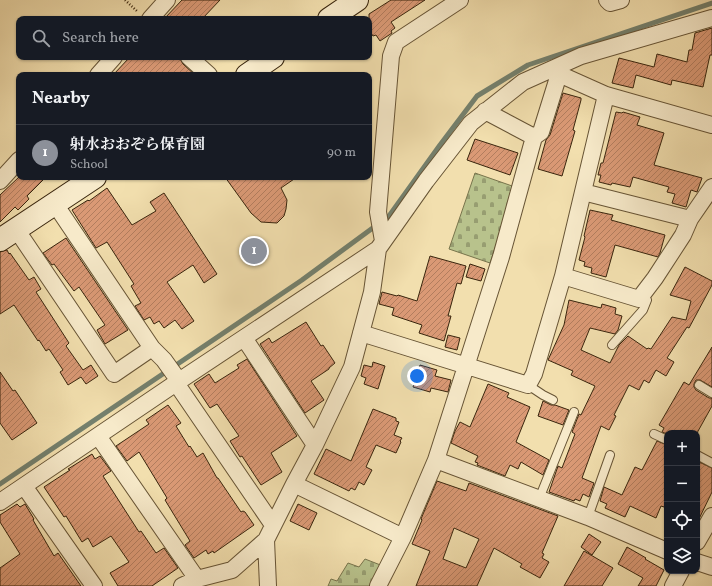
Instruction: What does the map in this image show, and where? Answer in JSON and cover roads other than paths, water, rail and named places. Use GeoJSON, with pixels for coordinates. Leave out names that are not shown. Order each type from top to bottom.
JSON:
{"type":"FeatureCollection","features":[{"type":"Feature","properties":{"kind":"main road"},"geometry":{"type":"LineString","coordinates":[[333,16],[357,0]]}},
{"type":"Feature","properties":{"kind":"main road"},"geometry":{"type":"LineString","coordinates":[[251,72],[269,60]]}},
{"type":"Feature","properties":{"kind":"main road"},"geometry":{"type":"LineString","coordinates":[[8,235],[91,180]]}},
{"type":"Feature","properties":{"kind":"street"},"geometry":{"type":"LineString","coordinates":[[153,16],[167,0]]}},
{"type":"Feature","properties":{"kind":"street"},"geometry":{"type":"LineString","coordinates":[[182,586],[197,579],[232,570],[266,540],[315,445],[352,367],[372,292],[380,245],[378,212],[391,56],[396,42],[460,0]]}},
{"type":"Feature","properties":{"kind":"street"},"geometry":{"type":"LineString","coordinates":[[607,0],[610,4],[621,0]]}},
{"type":"Feature","properties":{"kind":"street"},"geometry":{"type":"LineString","coordinates":[[0,502],[98,436],[173,374],[244,338],[380,245],[426,181],[471,123],[523,82],[554,72],[581,56],[712,18]]}},
{"type":"Feature","properties":{"kind":"street"},"geometry":{"type":"LineString","coordinates":[[101,72],[111,60]]}},
{"type":"Feature","properties":{"kind":"street"},"geometry":{"type":"LineString","coordinates":[[192,60],[206,72]]}},
{"type":"Feature","properties":{"kind":"street"},"geometry":{"type":"LineString","coordinates":[[554,72],[606,95],[712,125]]}},
{"type":"Feature","properties":{"kind":"street"},"geometry":{"type":"LineString","coordinates":[[378,586],[403,537],[436,460],[501,257],[534,137],[541,132],[554,72]]}},
{"type":"Feature","properties":{"kind":"street"},"geometry":{"type":"LineString","coordinates":[[361,333],[528,385],[534,374],[563,276],[606,95]]}},
{"type":"Feature","properties":{"kind":"street"},"geometry":{"type":"LineString","coordinates":[[486,111],[534,137]]}},
{"type":"Feature","properties":{"kind":"street"},"geometry":{"type":"LineString","coordinates":[[0,181],[16,163]]}},
{"type":"Feature","properties":{"kind":"street"},"geometry":{"type":"LineString","coordinates":[[563,276],[639,299],[655,278],[683,235],[690,219],[712,187]]}},
{"type":"Feature","properties":{"kind":"street"},"geometry":{"type":"LineString","coordinates":[[583,192],[690,219]]}},
{"type":"Feature","properties":{"kind":"street"},"geometry":{"type":"LineString","coordinates":[[55,204],[152,348],[173,374],[273,525]]}},
{"type":"Feature","properties":{"kind":"street"},"geometry":{"type":"LineString","coordinates":[[8,235],[114,374],[152,348]]}},
{"type":"Feature","properties":{"kind":"street"},"geometry":{"type":"LineString","coordinates":[[244,338],[315,445]]}},
{"type":"Feature","properties":{"kind":"street"},"geometry":{"type":"LineString","coordinates":[[98,436],[197,579]]}},
{"type":"Feature","properties":{"kind":"street"},"geometry":{"type":"LineString","coordinates":[[436,460],[588,517],[664,550]]}},
{"type":"Feature","properties":{"kind":"street"},"geometry":{"type":"LineString","coordinates":[[294,484],[403,537]]}},
{"type":"Feature","properties":{"kind":"street"},"geometry":{"type":"LineString","coordinates":[[24,486],[94,586]]}},
{"type":"Feature","properties":{"kind":"street"},"geometry":{"type":"LineString","coordinates":[[699,538],[712,516]]}},
{"type":"Feature","properties":{"kind":"street"},"geometry":{"type":"LineString","coordinates":[[266,540],[268,586]]}},
{"type":"Feature","properties":{"kind":"street"},"geometry":{"type":"LineString","coordinates":[[700,563],[712,566]]}},
{"type":"Feature","properties":{"kind":"street"},"geometry":{"type":"LineString","coordinates":[[673,586],[679,574]]}},
{"type":"Feature","properties":{"kind":"lane"},"geometry":{"type":"LineString","coordinates":[[612,345],[643,310],[647,300],[642,295]]}},
{"type":"Feature","properties":{"kind":"lane"},"geometry":{"type":"LineString","coordinates":[[528,385],[553,400]]}},
{"type":"Feature","properties":{"kind":"lane"},"geometry":{"type":"LineString","coordinates":[[698,385],[712,393]]}},
{"type":"Feature","properties":{"kind":"lane"},"geometry":{"type":"LineString","coordinates":[[539,499],[574,412]]}},
{"type":"Feature","properties":{"kind":"lane"},"geometry":{"type":"LineString","coordinates":[[654,434],[664,439]]}},
{"type":"Feature","properties":{"kind":"lane"},"geometry":{"type":"LineString","coordinates":[[588,517],[610,455]]}},
{"type":"Feature","properties":{"kind":"lane"},"geometry":{"type":"LineString","coordinates":[[700,457],[712,463]]}},
{"type":"Feature","properties":{"kind":"waterway"},"geometry":{"type":"LineString","coordinates":[[0,484],[302,280],[389,216],[477,96],[528,65],[712,3]]}},
{"type":"Feature","properties":{"kind":"place","name":"射水おおぞら保育園"},"geometry":{"type":"Point","coordinates":[254,251]}}]}
